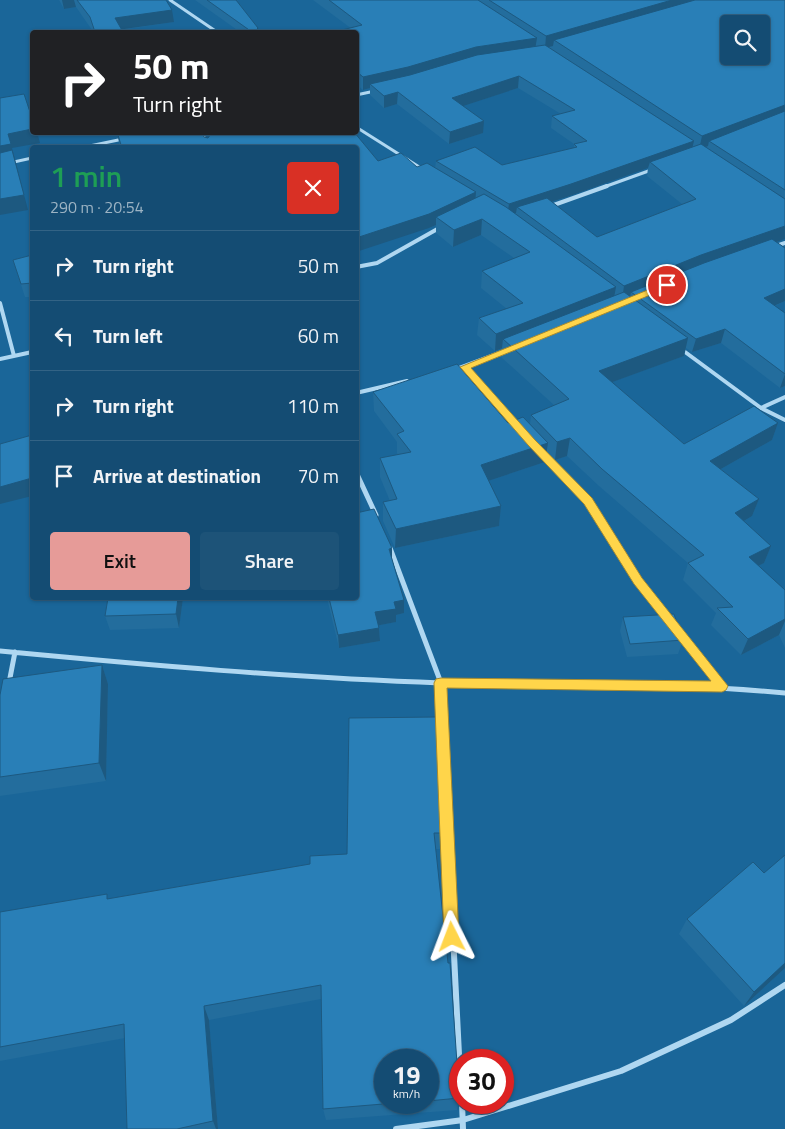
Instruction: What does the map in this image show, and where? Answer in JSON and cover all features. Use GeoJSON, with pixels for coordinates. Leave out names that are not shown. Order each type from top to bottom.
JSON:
{"type":"FeatureCollection","features":[{"type":"Feature","properties":{"kind":"street"},"geometry":{"type":"LineString","coordinates":[[171,0],[213,30]]}},
{"type":"Feature","properties":{"kind":"street"},"geometry":{"type":"LineString","coordinates":[[359,94],[383,89]]}},
{"type":"Feature","properties":{"kind":"street"},"geometry":{"type":"LineString","coordinates":[[359,128],[432,175]]}},
{"type":"Feature","properties":{"kind":"street"},"geometry":{"type":"LineString","coordinates":[[203,135],[207,145]]}},
{"type":"Feature","properties":{"kind":"street"},"geometry":{"type":"LineString","coordinates":[[204,138],[213,135]]}},
{"type":"Feature","properties":{"kind":"street"},"geometry":{"type":"LineString","coordinates":[[94,145],[127,138]]}},
{"type":"Feature","properties":{"kind":"street"},"geometry":{"type":"LineString","coordinates":[[0,165],[30,158]]}},
{"type":"Feature","properties":{"kind":"street"},"geometry":{"type":"LineString","coordinates":[[544,209],[657,168]]}},
{"type":"Feature","properties":{"kind":"street"},"geometry":{"type":"LineString","coordinates":[[359,266],[377,263],[423,235],[448,223]]}},
{"type":"Feature","properties":{"kind":"street"},"geometry":{"type":"LineString","coordinates":[[768,249],[785,243]]}},
{"type":"Feature","properties":{"kind":"street"},"geometry":{"type":"LineString","coordinates":[[0,303],[14,356]]}},
{"type":"Feature","properties":{"kind":"street"},"geometry":{"type":"LineString","coordinates":[[675,344],[761,408],[785,420]]}},
{"type":"Feature","properties":{"kind":"street"},"geometry":{"type":"LineString","coordinates":[[447,372],[511,349]]}},
{"type":"Feature","properties":{"kind":"street"},"geometry":{"type":"LineString","coordinates":[[0,359],[30,352]]}},
{"type":"Feature","properties":{"kind":"street"},"geometry":{"type":"LineString","coordinates":[[465,367],[520,429]]}},
{"type":"Feature","properties":{"kind":"street"},"geometry":{"type":"LineString","coordinates":[[359,392],[411,380]]}},
{"type":"Feature","properties":{"kind":"street"},"geometry":{"type":"LineString","coordinates":[[761,408],[785,397]]}},
{"type":"Feature","properties":{"kind":"street"},"geometry":{"type":"LineString","coordinates":[[538,449],[588,501],[638,581],[722,686]]}},
{"type":"Feature","properties":{"kind":"street"},"geometry":{"type":"LineString","coordinates":[[359,479],[379,523]]}},
{"type":"Feature","properties":{"kind":"street"},"geometry":{"type":"LineString","coordinates":[[386,539],[398,564],[441,683],[458,1049]]}},
{"type":"Feature","properties":{"kind":"street"},"geometry":{"type":"LineString","coordinates":[[0,651],[159,666],[441,683],[722,686],[785,693]]}},
{"type":"Feature","properties":{"kind":"street"},"geometry":{"type":"LineString","coordinates":[[9,687],[15,652]]}},
{"type":"Feature","properties":{"kind":"street"},"geometry":{"type":"LineString","coordinates":[[396,1129],[463,1120],[621,1071],[731,1020],[785,986]]}},
{"type":"Feature","properties":{"kind":"street"},"geometry":{"type":"LineString","coordinates":[[463,1114],[463,1129]]}},
{"type":"Feature","properties":{"kind":"building"},"geometry":{"type":"Polygon","coordinates":[[[77,0],[166,0],[172,10],[115,18],[122,30],[94,30],[90,17],[77,0]]]}},
{"type":"Feature","properties":{"kind":"building"},"geometry":{"type":"Polygon","coordinates":[[[207,0],[236,0],[258,28],[256,30],[249,30],[207,0]]]}},
{"type":"Feature","properties":{"kind":"building"},"geometry":{"type":"Polygon","coordinates":[[[329,0],[478,0],[537,38],[476,47],[408,67],[363,77],[359,74],[359,30],[342,30],[362,25],[329,0]]]}},
{"type":"Feature","properties":{"kind":"building"},"geometry":{"type":"Polygon","coordinates":[[[489,0],[672,0],[546,36],[489,0]]]}},
{"type":"Feature","properties":{"kind":"building"},"geometry":{"type":"Polygon","coordinates":[[[695,0],[785,0],[785,105],[702,136],[554,40],[695,0]]]}},
{"type":"Feature","properties":{"kind":"building"},"geometry":{"type":"Polygon","coordinates":[[[545,45],[694,141],[509,204],[436,161],[475,147],[502,165],[577,147],[574,144],[587,141],[552,116],[575,110],[519,76],[452,98],[484,121],[450,132],[398,92],[384,96],[370,84],[410,75],[477,55],[545,45]]]}},
{"type":"Feature","properties":{"kind":"building"},"geometry":{"type":"Polygon","coordinates":[[[24,94],[30,112],[30,129],[8,134],[11,144],[0,146],[0,98],[24,94]]]}},
{"type":"Feature","properties":{"kind":"building"},"geometry":{"type":"Polygon","coordinates":[[[785,111],[785,190],[709,141],[785,111]]]}},
{"type":"Feature","properties":{"kind":"building"},"geometry":{"type":"Polygon","coordinates":[[[118,135],[203,135],[208,138],[210,135],[356,135],[378,161],[401,153],[417,167],[427,163],[476,192],[429,214],[359,237],[359,145],[121,145],[118,135]]]}},
{"type":"Feature","properties":{"kind":"building"},"geometry":{"type":"Polygon","coordinates":[[[701,144],[785,199],[785,226],[701,255],[624,286],[517,207],[547,198],[597,237],[696,199],[650,162],[701,144]]]}},
{"type":"Feature","properties":{"kind":"building"},"geometry":{"type":"Polygon","coordinates":[[[12,150],[24,195],[0,199],[0,153],[12,150]]]}},
{"type":"Feature","properties":{"kind":"building"},"geometry":{"type":"Polygon","coordinates":[[[484,194],[506,207],[616,287],[496,334],[479,318],[523,303],[482,271],[530,252],[482,219],[454,230],[436,217],[484,194]]]}},
{"type":"Feature","properties":{"kind":"building"},"geometry":{"type":"Polygon","coordinates":[[[772,239],[785,248],[785,289],[764,298],[785,313],[785,374],[725,329],[696,339],[631,292],[704,263],[772,239]]]}},
{"type":"Feature","properties":{"kind":"building"},"geometry":{"type":"Polygon","coordinates":[[[30,256],[30,283],[21,284],[13,260],[30,256]]]}},
{"type":"Feature","properties":{"kind":"building"},"geometry":{"type":"Polygon","coordinates":[[[624,292],[688,338],[599,371],[684,444],[754,406],[778,423],[710,461],[759,499],[735,513],[771,546],[749,557],[785,590],[785,619],[748,639],[717,608],[733,607],[688,563],[704,555],[602,469],[570,438],[557,442],[531,415],[569,399],[503,339],[624,292]]]}},
{"type":"Feature","properties":{"kind":"building"},"geometry":{"type":"Polygon","coordinates":[[[457,364],[508,423],[523,417],[548,443],[481,465],[501,506],[396,529],[383,502],[397,499],[380,458],[411,452],[397,434],[404,431],[373,392],[457,364]]]}},
{"type":"Feature","properties":{"kind":"building"},"geometry":{"type":"Polygon","coordinates":[[[30,436],[30,479],[0,487],[0,444],[30,436]]]}},
{"type":"Feature","properties":{"kind":"building"},"geometry":{"type":"Polygon","coordinates":[[[374,509],[392,548],[389,549],[404,600],[394,602],[396,609],[375,612],[379,628],[338,635],[329,600],[359,600],[359,512],[374,509]]]}},
{"type":"Feature","properties":{"kind":"building"},"geometry":{"type":"Polygon","coordinates":[[[108,600],[178,600],[176,614],[105,616],[108,600]]]}},
{"type":"Feature","properties":{"kind":"building"},"geometry":{"type":"Polygon","coordinates":[[[674,614],[683,640],[630,644],[623,617],[674,614]]]}},
{"type":"Feature","properties":{"kind":"building"},"geometry":{"type":"Polygon","coordinates":[[[102,665],[99,763],[0,777],[0,695],[3,679],[102,665]]]}},
{"type":"Feature","properties":{"kind":"building"},"geometry":{"type":"Polygon","coordinates":[[[436,717],[441,833],[434,833],[448,963],[450,963],[456,1049],[449,1049],[449,1099],[439,1100],[439,1049],[374,1049],[374,1105],[323,1109],[321,985],[204,1006],[213,1121],[177,1129],[127,1129],[124,1024],[0,1047],[0,912],[107,894],[107,899],[310,864],[310,856],[347,854],[349,718],[436,717]]]}},
{"type":"Feature","properties":{"kind":"building"},"geometry":{"type":"Polygon","coordinates":[[[785,855],[785,963],[754,992],[687,919],[753,862],[764,873],[785,855]]]}},
{"type":"Feature","properties":{"kind":"route"},"geometry":{"type":"LineString","coordinates":[[452,937],[441,683],[722,686],[638,581],[588,501],[532,443],[465,367],[667,285]]}}]}
